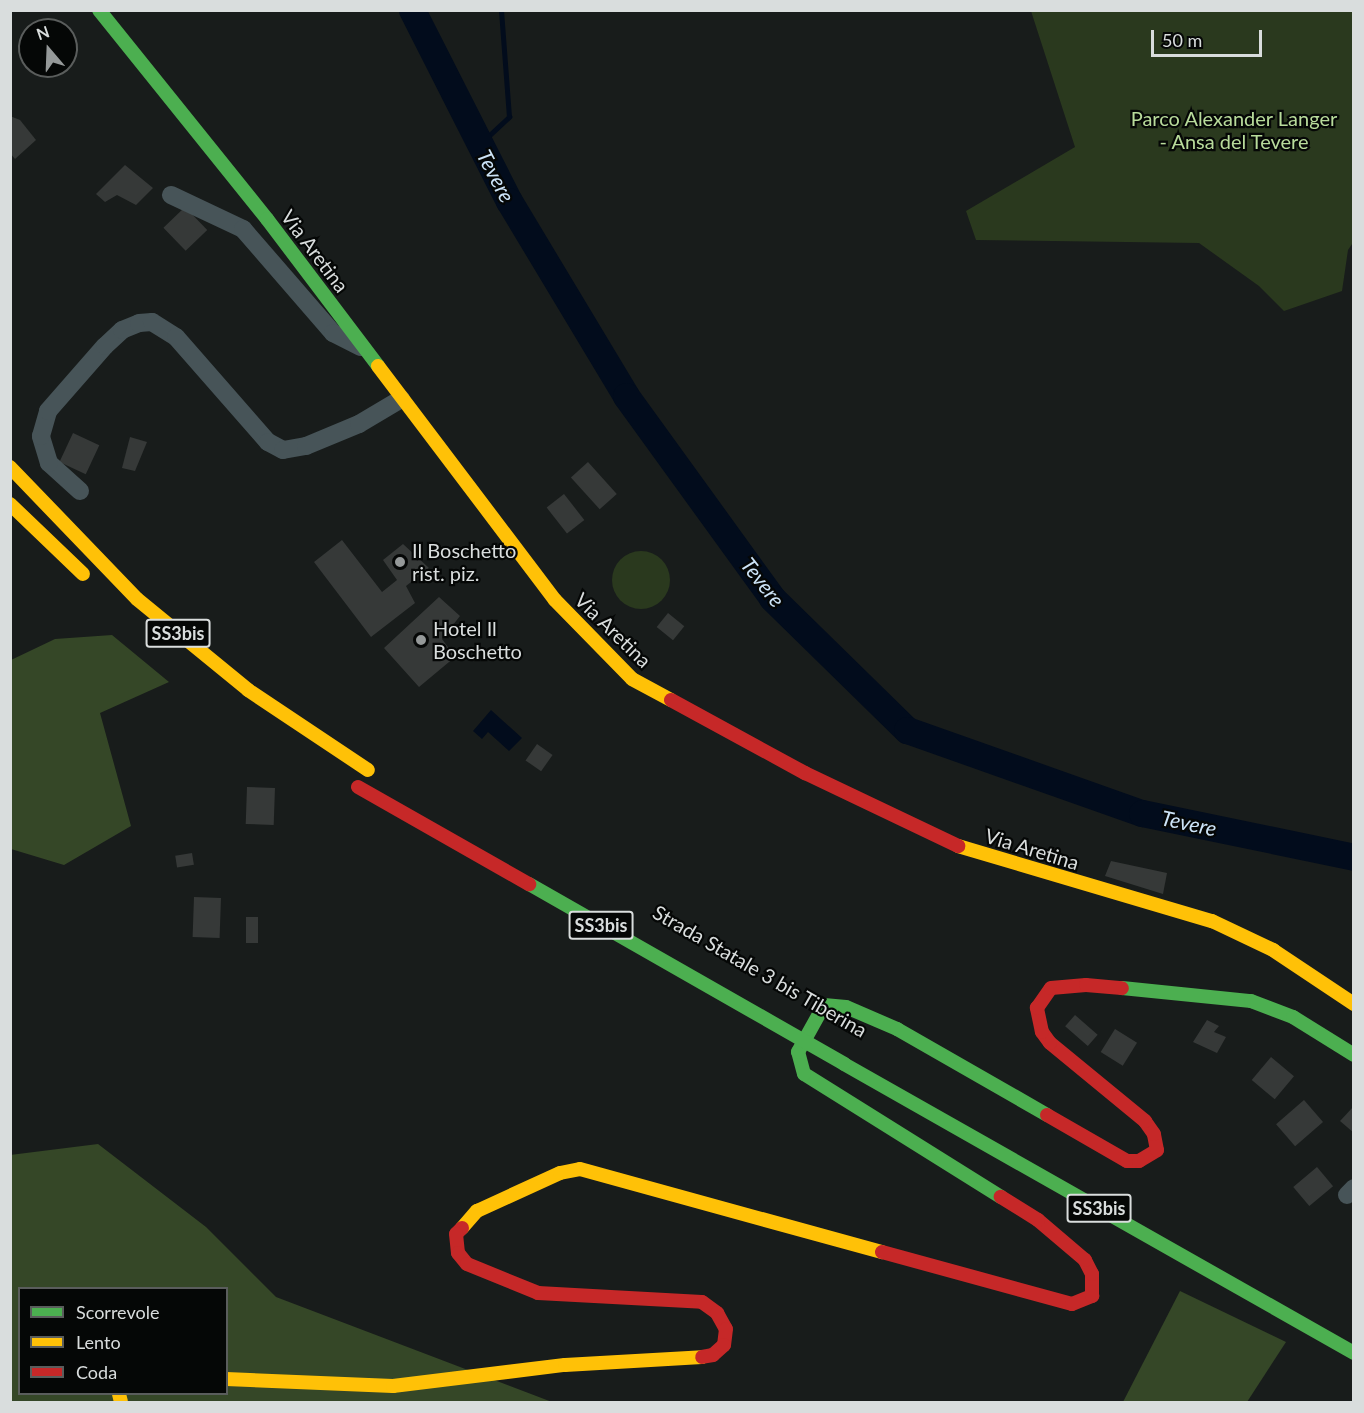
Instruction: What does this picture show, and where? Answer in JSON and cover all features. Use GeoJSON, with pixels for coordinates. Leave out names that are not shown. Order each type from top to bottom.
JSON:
{"type":"FeatureCollection","features":[{"type":"Feature","properties":{"kind":"main road","name":"Via Aretina"},"geometry":{"type":"LineString","coordinates":[[99,10],[267,219],[555,600],[632,679],[805,773],[943,841],[1032,871],[1212,921],[1273,950],[1353,1004]]}},
{"type":"Feature","properties":{"kind":"main road","name":"SS3bis"},"geometry":{"type":"LineString","coordinates":[[10,468],[137,599],[248,690],[374,773]]}},
{"type":"Feature","properties":{"kind":"main road"},"geometry":{"type":"LineString","coordinates":[[10,504],[92,582]]}},
{"type":"Feature","properties":{"kind":"main road","name":"Strada Statale 3 bis Tiberina"},"geometry":{"type":"LineString","coordinates":[[353,783],[1353,1353]]}},
{"type":"Feature","properties":{"kind":"main road"},"geometry":{"type":"LineString","coordinates":[[228,1379],[393,1386],[565,1365],[685,1361],[713,1355],[724,1345],[726,1329],[717,1313],[702,1302],[562,1297],[538,1293],[467,1264],[458,1253],[456,1234],[477,1211],[560,1173],[580,1169],[1072,1304],[1092,1296],[1092,1274],[1085,1260],[1038,1220],[804,1074],[798,1052],[824,1005],[846,1006],[897,1029],[1127,1161],[1140,1161],[1156,1150],[1154,1134],[1145,1121],[1050,1043],[1042,1032],[1037,1008],[1051,988],[1086,984],[1251,1001],[1293,1017],[1353,1055]]}},
{"type":"Feature","properties":{"kind":"main road","name":"Strada Statale 3 bis Tiberina"},"geometry":{"type":"LineString","coordinates":[[801,1017],[822,1029]]}},
{"type":"Feature","properties":{"kind":"street"},"geometry":{"type":"LineString","coordinates":[[171,195],[243,229],[333,333],[363,348]]}},
{"type":"Feature","properties":{"kind":"street"},"geometry":{"type":"LineString","coordinates":[[80,491],[49,463],[40,436],[48,411],[105,345],[122,330],[139,323],[152,322],[176,337],[268,442],[283,450],[306,446],[359,424],[401,399]]}},
{"type":"Feature","properties":{"kind":"green space","name":"Parco Alexander Langer - Ansa del Tevere"},"geometry":{"type":"Polygon","coordinates":[[[1031,11],[1353,11],[1354,241],[1348,250],[1342,291],[1284,311],[1259,286],[1199,243],[976,240],[966,211],[1075,147],[1031,11]]]}},
{"type":"Feature","properties":{"kind":"green space"},"geometry":{"type":"Polygon","coordinates":[[[641,551],[657,556],[665,564],[670,580],[665,596],[657,604],[641,609],[625,604],[617,596],[612,580],[617,564],[625,556],[641,551]]]}},
{"type":"Feature","properties":{"kind":"green space"},"geometry":{"type":"Polygon","coordinates":[[[112,635],[169,682],[100,713],[131,826],[64,865],[11,849],[11,660],[55,639],[112,635]]]}},
{"type":"Feature","properties":{"kind":"green space"},"geometry":{"type":"Polygon","coordinates":[[[98,1144],[206,1227],[276,1297],[552,1402],[11,1402],[10,1155],[98,1144]]]}},
{"type":"Feature","properties":{"kind":"green space"},"geometry":{"type":"Polygon","coordinates":[[[1180,1291],[1286,1342],[1247,1402],[1123,1402],[1180,1291]]]}},
{"type":"Feature","properties":{"kind":"water"},"geometry":{"type":"Polygon","coordinates":[[[491,710],[522,738],[509,751],[488,732],[482,739],[473,731],[491,710]]]}},
{"type":"Feature","properties":{"kind":"building"},"geometry":{"type":"Polygon","coordinates":[[[10,116],[20,120],[36,140],[15,159],[10,153],[10,116]]]}},
{"type":"Feature","properties":{"kind":"building"},"geometry":{"type":"Polygon","coordinates":[[[125,165],[153,188],[136,205],[117,195],[105,202],[96,194],[125,165]]]}},
{"type":"Feature","properties":{"kind":"building"},"geometry":{"type":"Polygon","coordinates":[[[185,207],[207,230],[186,251],[163,228],[185,207]]]}},
{"type":"Feature","properties":{"kind":"building"},"geometry":{"type":"Polygon","coordinates":[[[73,433],[99,445],[86,474],[59,462],[73,433]]]}},
{"type":"Feature","properties":{"kind":"building"},"geometry":{"type":"Polygon","coordinates":[[[130,437],[147,442],[135,471],[122,468],[130,437]]]}},
{"type":"Feature","properties":{"kind":"building"},"geometry":{"type":"Polygon","coordinates":[[[588,462],[617,494],[600,509],[571,477],[588,462]]]}},
{"type":"Feature","properties":{"kind":"building"},"geometry":{"type":"Polygon","coordinates":[[[564,494],[584,520],[567,534],[547,508],[564,494]]]}},
{"type":"Feature","properties":{"kind":"building"},"geometry":{"type":"Polygon","coordinates":[[[342,540],[382,592],[397,580],[383,560],[403,544],[429,568],[406,586],[415,603],[371,637],[314,562],[342,540]]]}},
{"type":"Feature","properties":{"kind":"building"},"geometry":{"type":"Polygon","coordinates":[[[439,597],[460,616],[442,639],[455,657],[419,687],[384,648],[439,597]]]}},
{"type":"Feature","properties":{"kind":"building"},"geometry":{"type":"Polygon","coordinates":[[[668,613],[684,626],[673,640],[657,627],[668,613]]]}},
{"type":"Feature","properties":{"kind":"building"},"geometry":{"type":"Polygon","coordinates":[[[537,744],[553,755],[541,771],[526,760],[537,744]]]}},
{"type":"Feature","properties":{"kind":"building"},"geometry":{"type":"Polygon","coordinates":[[[247,787],[275,788],[274,825],[246,824],[247,787]]]}},
{"type":"Feature","properties":{"kind":"building"},"geometry":{"type":"Polygon","coordinates":[[[192,853],[194,865],[177,868],[175,856],[192,853]]]}},
{"type":"Feature","properties":{"kind":"building"},"geometry":{"type":"Polygon","coordinates":[[[1111,861],[1167,873],[1163,894],[1105,876],[1111,861]]]}},
{"type":"Feature","properties":{"kind":"building"},"geometry":{"type":"Polygon","coordinates":[[[194,897],[221,898],[220,938],[193,937],[194,897]]]}},
{"type":"Feature","properties":{"kind":"building"},"geometry":{"type":"Polygon","coordinates":[[[246,917],[258,917],[258,943],[246,943],[246,917]]]}},
{"type":"Feature","properties":{"kind":"building"},"geometry":{"type":"Polygon","coordinates":[[[1075,1015],[1098,1035],[1088,1046],[1065,1026],[1075,1015]]]}},
{"type":"Feature","properties":{"kind":"building"},"geometry":{"type":"Polygon","coordinates":[[[1207,1020],[1219,1026],[1214,1032],[1226,1037],[1217,1053],[1193,1042],[1207,1020]]]}},
{"type":"Feature","properties":{"kind":"building"},"geometry":{"type":"Polygon","coordinates":[[[1115,1029],[1137,1043],[1123,1066],[1101,1052],[1115,1029]]]}},
{"type":"Feature","properties":{"kind":"building"},"geometry":{"type":"Polygon","coordinates":[[[1271,1057],[1294,1076],[1275,1099],[1252,1080],[1271,1057]]]}},
{"type":"Feature","properties":{"kind":"building"},"geometry":{"type":"Polygon","coordinates":[[[1304,1100],[1323,1122],[1295,1146],[1276,1124],[1304,1100]]]}},
{"type":"Feature","properties":{"kind":"building"},"geometry":{"type":"Polygon","coordinates":[[[1354,1106],[1354,1133],[1340,1121],[1354,1106]]]}},
{"type":"Feature","properties":{"kind":"building"},"geometry":{"type":"Polygon","coordinates":[[[1317,1167],[1333,1186],[1309,1206],[1293,1187],[1317,1167]]]}},
{"type":"Feature","properties":{"kind":"waterway","name":"Tevere"},"geometry":{"type":"LineString","coordinates":[[412,10],[509,201],[626,396],[772,598],[907,730],[1142,813],[1354,857]]}},
{"type":"Feature","properties":{"kind":"waterway"},"geometry":{"type":"LineString","coordinates":[[480,144],[509,117],[501,10]]}},
{"type":"Feature","properties":{"kind":"traffic: fast"},"geometry":{"type":"LineString","coordinates":[[99,10],[267,219],[378,366]]}},
{"type":"Feature","properties":{"kind":"traffic: fast"},"geometry":{"type":"LineString","coordinates":[[529,884],[844,1064]]}},
{"type":"Feature","properties":{"kind":"traffic: fast"},"geometry":{"type":"LineString","coordinates":[[1122,988],[1251,1001],[1293,1017],[1354,1055]]}},
{"type":"Feature","properties":{"kind":"traffic: fast"},"geometry":{"type":"LineString","coordinates":[[1001,1197],[804,1074],[798,1052],[824,1005],[846,1007],[897,1029],[1047,1115]]}},
{"type":"Feature","properties":{"kind":"traffic: fast"},"geometry":{"type":"LineString","coordinates":[[844,1064],[1354,1353]]}},
{"type":"Feature","properties":{"kind":"traffic: slow"},"geometry":{"type":"LineString","coordinates":[[378,366],[555,600],[632,679],[671,700]]}},
{"type":"Feature","properties":{"kind":"traffic: slow"},"geometry":{"type":"LineString","coordinates":[[10,467],[137,599],[248,690],[368,770]]}},
{"type":"Feature","properties":{"kind":"traffic: slow"},"geometry":{"type":"LineString","coordinates":[[10,504],[83,574]]}},
{"type":"Feature","properties":{"kind":"traffic: slow"},"geometry":{"type":"LineString","coordinates":[[958,846],[1212,921],[1273,950],[1354,1004]]}},
{"type":"Feature","properties":{"kind":"traffic: slow"},"geometry":{"type":"LineString","coordinates":[[462,1228],[477,1211],[560,1173],[580,1169],[882,1252]]}},
{"type":"Feature","properties":{"kind":"traffic: slow"},"geometry":{"type":"LineString","coordinates":[[228,1379],[393,1386],[565,1365],[702,1357]]}},
{"type":"Feature","properties":{"kind":"traffic: slow"},"geometry":{"type":"LineString","coordinates":[[119,1395],[121,1402]]}},
{"type":"Feature","properties":{"kind":"traffic: jam"},"geometry":{"type":"LineString","coordinates":[[671,700],[805,773],[958,846]]}},
{"type":"Feature","properties":{"kind":"traffic: jam"},"geometry":{"type":"LineString","coordinates":[[358,787],[529,884]]}},
{"type":"Feature","properties":{"kind":"traffic: jam"},"geometry":{"type":"LineString","coordinates":[[1047,1115],[1127,1161],[1139,1161],[1157,1150],[1154,1134],[1145,1121],[1050,1043],[1042,1032],[1037,1008],[1051,988],[1086,985],[1122,988]]}},
{"type":"Feature","properties":{"kind":"traffic: jam"},"geometry":{"type":"LineString","coordinates":[[882,1252],[1072,1304],[1092,1296],[1092,1274],[1085,1260],[1038,1220],[1001,1197]]}},
{"type":"Feature","properties":{"kind":"traffic: jam"},"geometry":{"type":"LineString","coordinates":[[462,1228],[456,1234],[458,1253],[467,1264],[538,1293],[702,1302],[717,1313],[726,1329],[724,1345],[713,1355],[702,1357]]}},
{"type":"Feature","properties":{"kind":"place","name":"Il Boschetto rist. piz."},"geometry":{"type":"Point","coordinates":[400,562]}},
{"type":"Feature","properties":{"kind":"place","name":"Hotel Il Boschetto"},"geometry":{"type":"Point","coordinates":[421,640]}}]}
